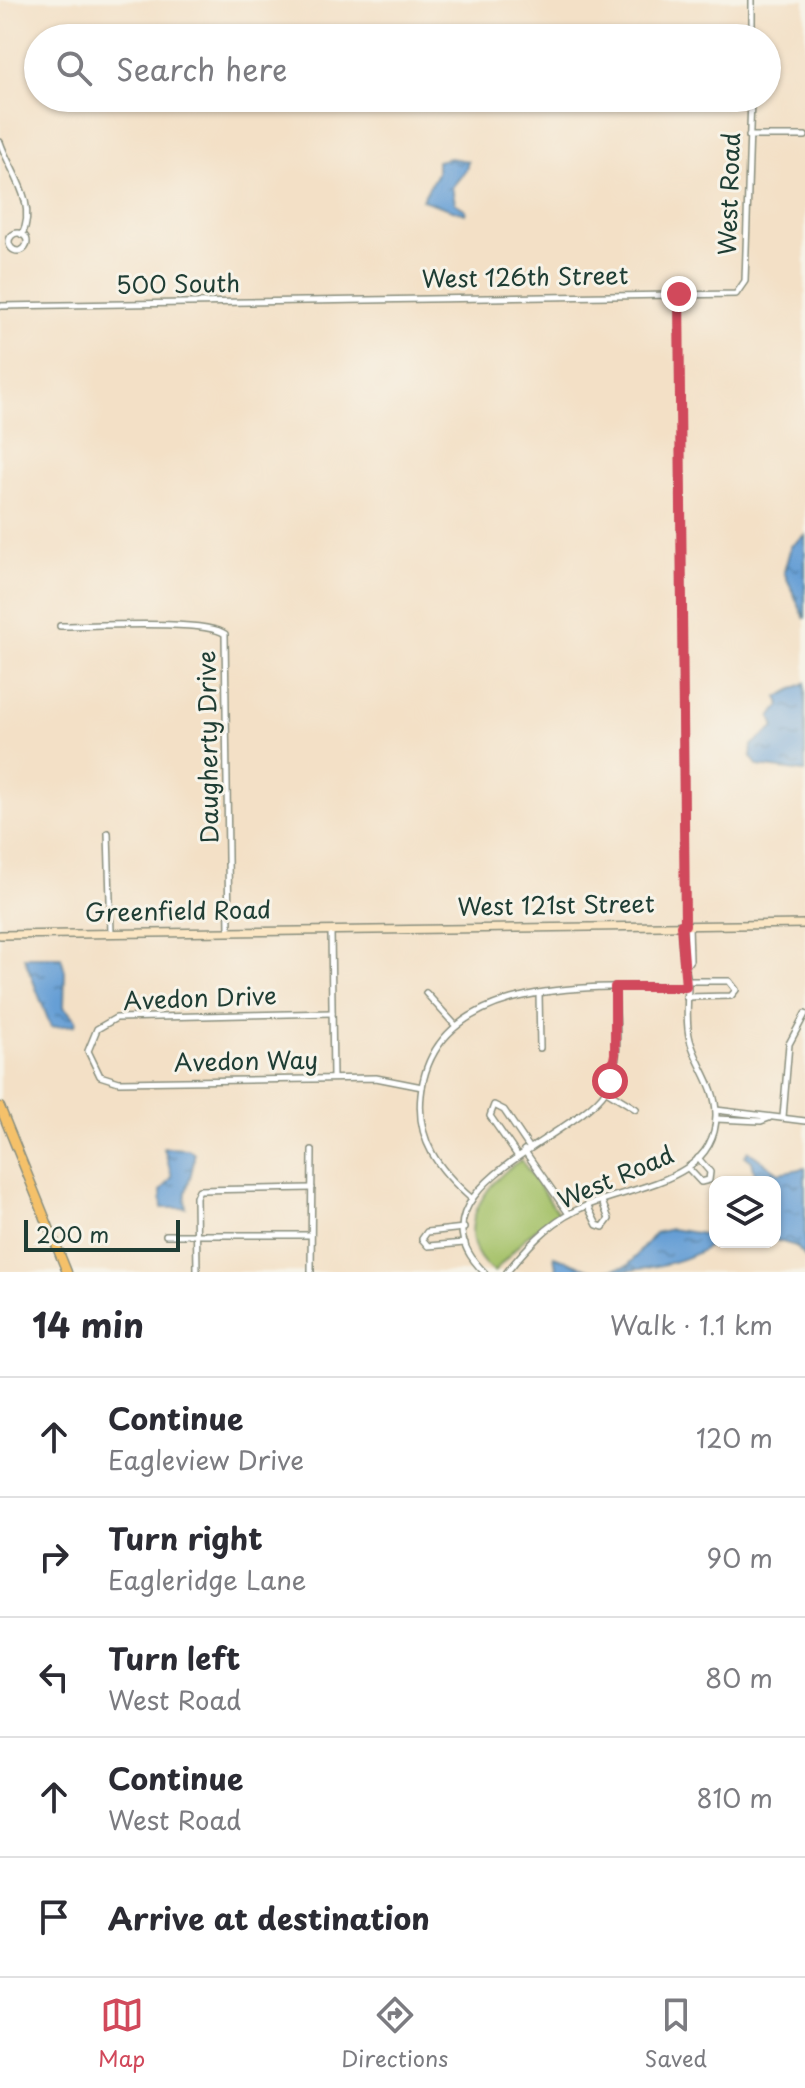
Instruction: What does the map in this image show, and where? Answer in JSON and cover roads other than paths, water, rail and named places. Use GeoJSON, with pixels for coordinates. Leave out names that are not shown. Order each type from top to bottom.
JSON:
{"type":"FeatureCollection","features":[{"type":"Feature","properties":{"kind":"main road"},"geometry":{"type":"LineString","coordinates":[[0,1107],[67,1272]]}},
{"type":"Feature","properties":{"kind":"street"},"geometry":{"type":"LineString","coordinates":[[752,0],[752,24]]}},
{"type":"Feature","properties":{"kind":"street","name":"West Road"},"geometry":{"type":"LineString","coordinates":[[741,290],[745,281],[750,112]]}},
{"type":"Feature","properties":{"kind":"street"},"geometry":{"type":"LineString","coordinates":[[749,136],[805,136]]}},
{"type":"Feature","properties":{"kind":"street"},"geometry":{"type":"LineString","coordinates":[[0,142],[26,202],[27,221],[22,235]]}},
{"type":"Feature","properties":{"kind":"street","name":"West 126th Street"},"geometry":{"type":"LineString","coordinates":[[357,299],[729,295],[741,290]]}},
{"type":"Feature","properties":{"kind":"street","name":"West Road"},"geometry":{"type":"LineString","coordinates":[[507,1272],[536,1239],[569,1214],[601,1199],[667,1180],[688,1168],[710,1141],[716,1119],[713,1091],[690,1043],[685,967],[681,960],[685,925],[679,294]]}},
{"type":"Feature","properties":{"kind":"street","name":"500 South"},"geometry":{"type":"LineString","coordinates":[[0,306],[357,299]]}},
{"type":"Feature","properties":{"kind":"street","name":"Daugherty Drive"},"geometry":{"type":"LineString","coordinates":[[60,626],[160,625],[217,629],[225,634],[229,931]]}},
{"type":"Feature","properties":{"kind":"street"},"geometry":{"type":"LineString","coordinates":[[108,833],[111,933]]}},
{"type":"Feature","properties":{"kind":"street","name":"West 121st Street"},"geometry":{"type":"LineString","coordinates":[[356,929],[805,924]]}},
{"type":"Feature","properties":{"kind":"street"},"geometry":{"type":"LineString","coordinates":[[331,929],[333,1078]]}},
{"type":"Feature","properties":{"kind":"street","name":"Greenfield Road"},"geometry":{"type":"LineString","coordinates":[[0,935],[356,929]]}},
{"type":"Feature","properties":{"kind":"street"},"geometry":{"type":"LineString","coordinates":[[472,1199],[447,1177],[427,1144],[420,1113],[422,1087],[434,1053],[456,1026],[487,1007],[539,993],[729,981],[736,990],[731,996],[686,997]]}},
{"type":"Feature","properties":{"kind":"street"},"geometry":{"type":"LineString","coordinates":[[484,1272],[465,1243],[464,1228],[472,1199],[517,1155],[587,1109],[605,1090],[615,1054],[615,987]]}},
{"type":"Feature","properties":{"kind":"street"},"geometry":{"type":"LineString","coordinates":[[426,993],[456,1026]]}},
{"type":"Feature","properties":{"kind":"street"},"geometry":{"type":"LineString","coordinates":[[539,993],[540,1048]]}},
{"type":"Feature","properties":{"kind":"street","name":"Avedon Drive"},"geometry":{"type":"LineString","coordinates":[[88,1051],[97,1029],[116,1018],[332,1013]]}},
{"type":"Feature","properties":{"kind":"street"},"geometry":{"type":"LineString","coordinates":[[783,1117],[789,1044],[805,1014]]}},
{"type":"Feature","properties":{"kind":"street","name":"Avedon Way"},"geometry":{"type":"LineString","coordinates":[[88,1051],[100,1076],[119,1082],[387,1078],[422,1087]]}},
{"type":"Feature","properties":{"kind":"street"},"geometry":{"type":"LineString","coordinates":[[605,1090],[636,1109]]}},
{"type":"Feature","properties":{"kind":"street"},"geometry":{"type":"LineString","coordinates":[[517,1155],[490,1116],[494,1105],[502,1107],[569,1214]]}},
{"type":"Feature","properties":{"kind":"street"},"geometry":{"type":"LineString","coordinates":[[716,1110],[805,1121]]}},
{"type":"Feature","properties":{"kind":"street"},"geometry":{"type":"LineString","coordinates":[[716,1119],[761,1121],[770,1117]]}},
{"type":"Feature","properties":{"kind":"street"},"geometry":{"type":"LineString","coordinates":[[311,1272],[312,1150]]}},
{"type":"Feature","properties":{"kind":"street"},"geometry":{"type":"LineString","coordinates":[[688,1168],[701,1182],[709,1180],[710,1172],[698,1158]]}},
{"type":"Feature","properties":{"kind":"street"},"geometry":{"type":"LineString","coordinates":[[197,1272],[196,1197],[199,1190],[312,1188]]}},
{"type":"Feature","properties":{"kind":"street"},"geometry":{"type":"LineString","coordinates":[[587,1205],[597,1225],[603,1227],[609,1219],[601,1199]]}},
{"type":"Feature","properties":{"kind":"street"},"geometry":{"type":"LineString","coordinates":[[464,1228],[427,1232],[422,1239],[428,1246],[465,1243]]}},
{"type":"Feature","properties":{"kind":"street"},"geometry":{"type":"LineString","coordinates":[[166,1235],[311,1235]]}},
{"type":"Feature","properties":{"kind":"water"},"geometry":{"type":"Polygon","coordinates":[[[450,158],[468,161],[466,170],[452,187],[455,203],[466,210],[465,214],[422,200],[437,173],[437,161],[450,158]]]}},
{"type":"Feature","properties":{"kind":"water"},"geometry":{"type":"Polygon","coordinates":[[[805,535],[805,619],[784,572],[791,546],[805,535]]]}},
{"type":"Feature","properties":{"kind":"water"},"geometry":{"type":"Polygon","coordinates":[[[805,683],[805,772],[758,766],[751,757],[752,745],[775,727],[771,717],[780,706],[778,697],[805,683]]]}},
{"type":"Feature","properties":{"kind":"water"},"geometry":{"type":"Polygon","coordinates":[[[24,957],[61,957],[65,971],[64,1007],[76,1020],[75,1025],[51,1027],[24,957]]]}},
{"type":"Feature","properties":{"kind":"water"},"geometry":{"type":"Polygon","coordinates":[[[164,1148],[188,1149],[194,1153],[186,1208],[162,1208],[161,1191],[172,1177],[164,1148]]]}},
{"type":"Feature","properties":{"kind":"water"},"geometry":{"type":"Polygon","coordinates":[[[748,1151],[779,1173],[805,1168],[805,1257],[796,1246],[781,1242],[781,1176],[756,1176],[752,1161],[745,1156],[748,1151]]]}},
{"type":"Feature","properties":{"kind":"water"},"geometry":{"type":"Polygon","coordinates":[[[671,1229],[709,1235],[709,1246],[659,1266],[598,1272],[628,1266],[655,1233],[671,1229]]]}},
{"type":"Feature","properties":{"kind":"water"},"geometry":{"type":"Polygon","coordinates":[[[554,1256],[596,1272],[557,1272],[554,1256]]]}}]}
